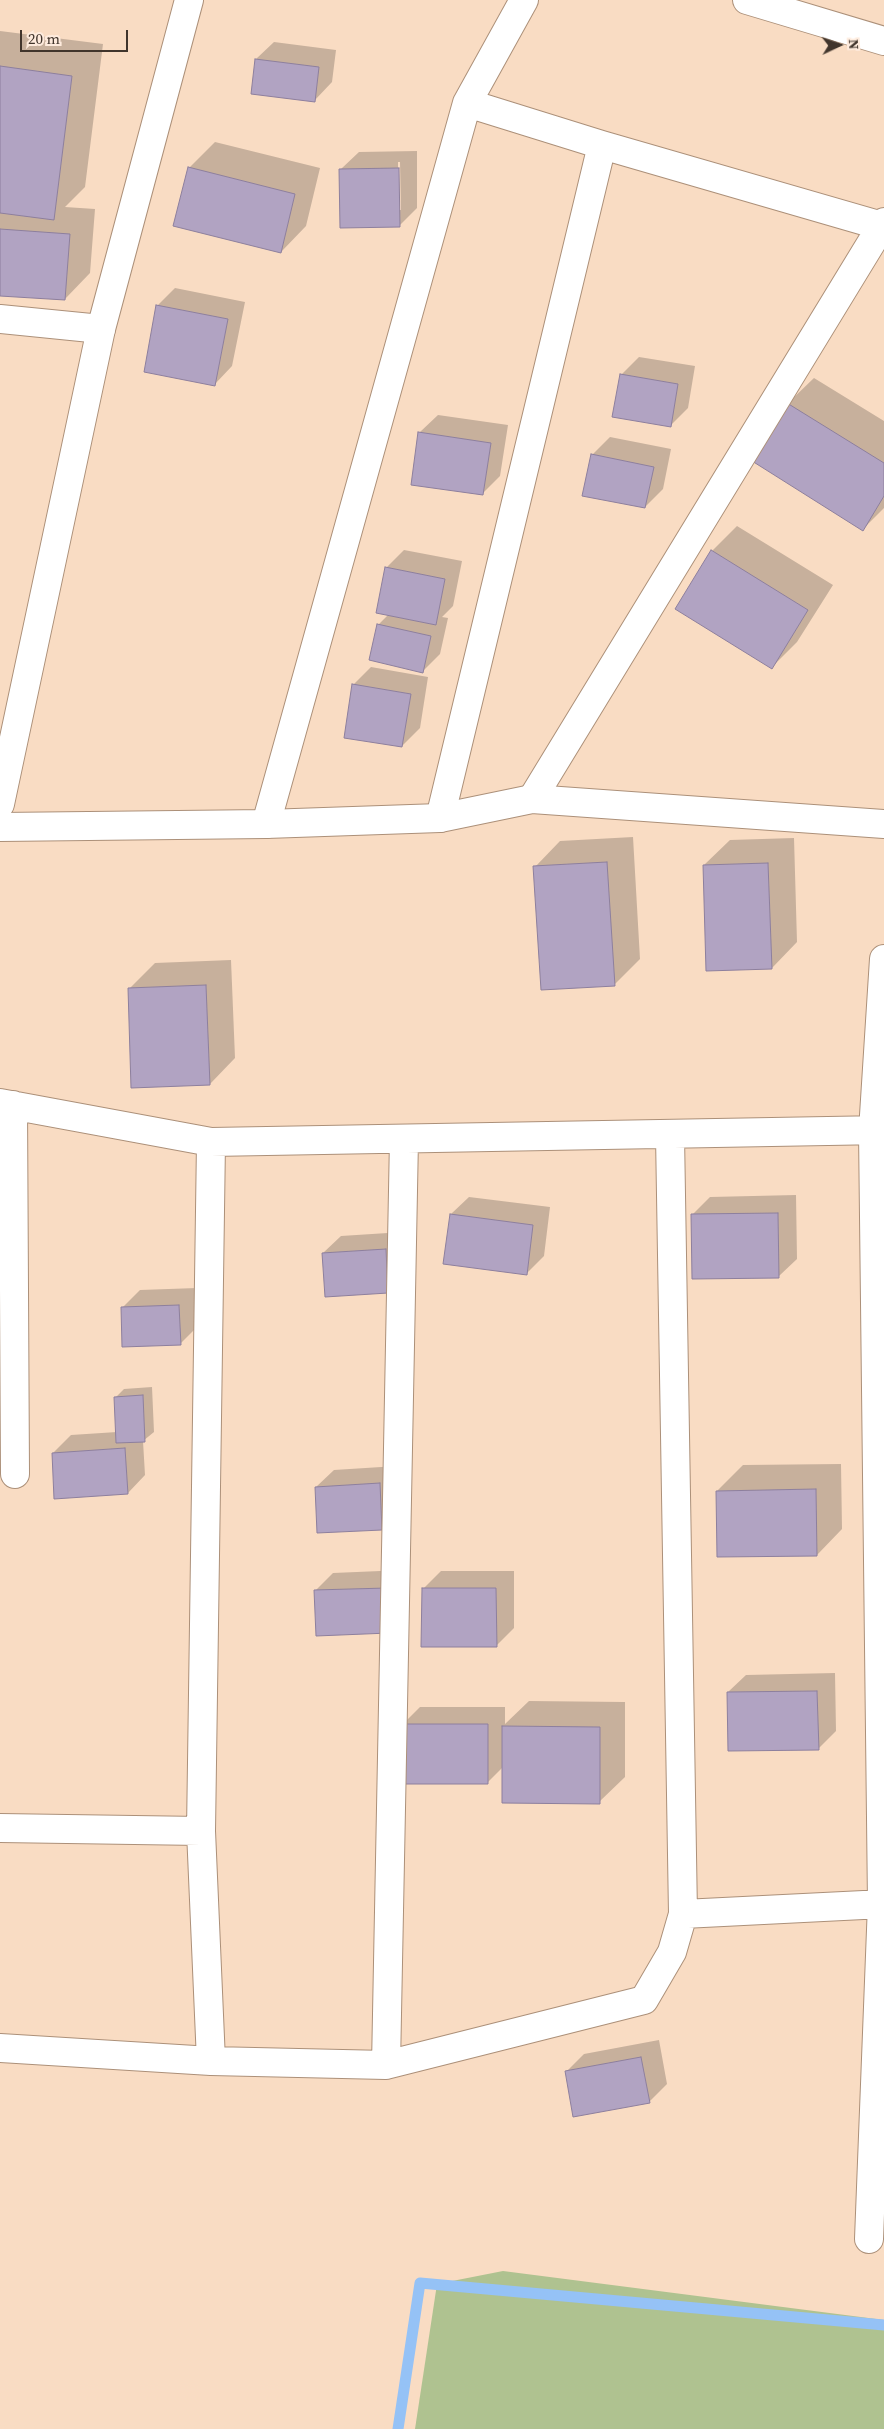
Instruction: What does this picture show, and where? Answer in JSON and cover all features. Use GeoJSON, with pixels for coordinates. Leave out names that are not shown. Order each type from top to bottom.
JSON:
{"type":"FeatureCollection","features":[{"type":"Feature","properties":{"kind":"street"},"geometry":{"type":"LineString","coordinates":[[0,804],[101,329],[189,0]]}},
{"type":"Feature","properties":{"kind":"street"},"geometry":{"type":"LineString","coordinates":[[266,824],[467,103],[524,0]]}},
{"type":"Feature","properties":{"kind":"street"},"geometry":{"type":"LineString","coordinates":[[747,0],[884,41]]}},
{"type":"Feature","properties":{"kind":"street"},"geometry":{"type":"LineString","coordinates":[[467,103],[602,145],[883,224],[532,799]]}},
{"type":"Feature","properties":{"kind":"street"},"geometry":{"type":"LineString","coordinates":[[440,818],[602,145]]}},
{"type":"Feature","properties":{"kind":"street"},"geometry":{"type":"LineString","coordinates":[[0,319],[101,329]]}},
{"type":"Feature","properties":{"kind":"street"},"geometry":{"type":"LineString","coordinates":[[0,827],[266,824],[440,818],[532,799],[884,824]]}},
{"type":"Feature","properties":{"kind":"street"},"geometry":{"type":"LineString","coordinates":[[869,2239],[883,1904],[879,1130],[884,959]]}},
{"type":"Feature","properties":{"kind":"street"},"geometry":{"type":"LineString","coordinates":[[15,1474],[7,1104],[211,1142],[879,1130]]}},
{"type":"Feature","properties":{"kind":"street"},"geometry":{"type":"LineString","coordinates":[[0,2048],[211,2061],[386,2065],[644,2000],[672,1952],[683,1914],[670,1135]]}},
{"type":"Feature","properties":{"kind":"street"},"geometry":{"type":"LineString","coordinates":[[386,2065],[404,1139]]}},
{"type":"Feature","properties":{"kind":"street"},"geometry":{"type":"LineString","coordinates":[[211,1142],[201,1831],[211,2061]]}},
{"type":"Feature","properties":{"kind":"street"},"geometry":{"type":"LineString","coordinates":[[0,1828],[201,1831]]}},
{"type":"Feature","properties":{"kind":"street"},"geometry":{"type":"LineString","coordinates":[[683,1914],[883,1904]]}},
{"type":"Feature","properties":{"kind":"green space"},"geometry":{"type":"Polygon","coordinates":[[[503,2271],[884,2320],[884,2429],[415,2429],[437,2284],[503,2271]]]}},
{"type":"Feature","properties":{"kind":"building"},"geometry":{"type":"Polygon","coordinates":[[[255,59],[319,67],[315,102],[251,94],[255,59]]]}},
{"type":"Feature","properties":{"kind":"building"},"geometry":{"type":"Polygon","coordinates":[[[0,66],[72,76],[54,220],[0,213],[0,66]]]}},
{"type":"Feature","properties":{"kind":"building"},"geometry":{"type":"Polygon","coordinates":[[[188,167],[295,194],[281,253],[173,226],[188,167]]]}},
{"type":"Feature","properties":{"kind":"building"},"geometry":{"type":"Polygon","coordinates":[[[399,168],[400,227],[340,228],[339,169],[399,168]]]}},
{"type":"Feature","properties":{"kind":"building"},"geometry":{"type":"Polygon","coordinates":[[[0,229],[70,234],[65,300],[0,296],[0,229]]]}},
{"type":"Feature","properties":{"kind":"building"},"geometry":{"type":"Polygon","coordinates":[[[156,305],[228,319],[215,386],[144,372],[156,305]]]}},
{"type":"Feature","properties":{"kind":"building"},"geometry":{"type":"Polygon","coordinates":[[[620,374],[678,384],[671,427],[612,417],[620,374]]]}},
{"type":"Feature","properties":{"kind":"building"},"geometry":{"type":"Polygon","coordinates":[[[787,403],[884,463],[884,496],[863,531],[752,461],[787,403]]]}},
{"type":"Feature","properties":{"kind":"building"},"geometry":{"type":"Polygon","coordinates":[[[418,432],[491,443],[483,495],[411,485],[418,432]]]}},
{"type":"Feature","properties":{"kind":"building"},"geometry":{"type":"Polygon","coordinates":[[[591,454],[654,467],[645,508],[582,496],[591,454]]]}},
{"type":"Feature","properties":{"kind":"building"},"geometry":{"type":"Polygon","coordinates":[[[711,550],[808,610],[772,669],[675,609],[711,550]]]}},
{"type":"Feature","properties":{"kind":"building"},"geometry":{"type":"Polygon","coordinates":[[[385,567],[445,579],[436,625],[376,613],[385,567]]]}},
{"type":"Feature","properties":{"kind":"building"},"geometry":{"type":"Polygon","coordinates":[[[377,624],[431,636],[423,673],[369,660],[377,624]]]}},
{"type":"Feature","properties":{"kind":"building"},"geometry":{"type":"Polygon","coordinates":[[[352,684],[411,694],[402,747],[344,738],[352,684]]]}},
{"type":"Feature","properties":{"kind":"building"},"geometry":{"type":"Polygon","coordinates":[[[607,862],[615,986],[541,990],[533,866],[607,862]]]}},
{"type":"Feature","properties":{"kind":"building"},"geometry":{"type":"Polygon","coordinates":[[[768,863],[772,969],[706,971],[703,865],[768,863]]]}},
{"type":"Feature","properties":{"kind":"building"},"geometry":{"type":"Polygon","coordinates":[[[206,985],[210,1085],[131,1088],[128,988],[206,985]]]}},
{"type":"Feature","properties":{"kind":"building"},"geometry":{"type":"Polygon","coordinates":[[[778,1213],[779,1278],[692,1279],[691,1214],[778,1213]]]}},
{"type":"Feature","properties":{"kind":"building"},"geometry":{"type":"Polygon","coordinates":[[[450,1214],[533,1225],[527,1275],[443,1264],[450,1214]]]}},
{"type":"Feature","properties":{"kind":"building"},"geometry":{"type":"Polygon","coordinates":[[[386,1249],[388,1293],[325,1297],[322,1253],[386,1249]]]}},
{"type":"Feature","properties":{"kind":"building"},"geometry":{"type":"Polygon","coordinates":[[[179,1305],[181,1345],[122,1347],[121,1307],[179,1305]]]}},
{"type":"Feature","properties":{"kind":"building"},"geometry":{"type":"Polygon","coordinates":[[[143,1395],[145,1442],[116,1443],[114,1397],[143,1395]]]}},
{"type":"Feature","properties":{"kind":"building"},"geometry":{"type":"Polygon","coordinates":[[[125,1448],[128,1494],[54,1499],[52,1453],[125,1448]]]}},
{"type":"Feature","properties":{"kind":"building"},"geometry":{"type":"Polygon","coordinates":[[[380,1483],[382,1530],[317,1533],[315,1487],[380,1483]]]}},
{"type":"Feature","properties":{"kind":"building"},"geometry":{"type":"Polygon","coordinates":[[[816,1489],[817,1556],[717,1557],[716,1491],[816,1489]]]}},
{"type":"Feature","properties":{"kind":"building"},"geometry":{"type":"Polygon","coordinates":[[[387,1588],[389,1633],[316,1636],[314,1590],[387,1588]]]}},
{"type":"Feature","properties":{"kind":"building"},"geometry":{"type":"Polygon","coordinates":[[[422,1588],[496,1588],[497,1647],[421,1647],[422,1588]]]}},
{"type":"Feature","properties":{"kind":"building"},"geometry":{"type":"Polygon","coordinates":[[[817,1691],[819,1750],[728,1751],[727,1692],[817,1691]]]}},
{"type":"Feature","properties":{"kind":"building"},"geometry":{"type":"Polygon","coordinates":[[[401,1724],[488,1724],[488,1784],[400,1784],[401,1724]]]}},
{"type":"Feature","properties":{"kind":"building"},"geometry":{"type":"Polygon","coordinates":[[[502,1726],[600,1727],[600,1804],[502,1803],[502,1726]]]}},
{"type":"Feature","properties":{"kind":"building"},"geometry":{"type":"Polygon","coordinates":[[[641,2057],[650,2103],[573,2117],[565,2071],[641,2057]]]}},
{"type":"Feature","properties":{"kind":"waterway"},"geometry":{"type":"LineString","coordinates":[[398,2429],[420,2283],[884,2325]]}}]}
